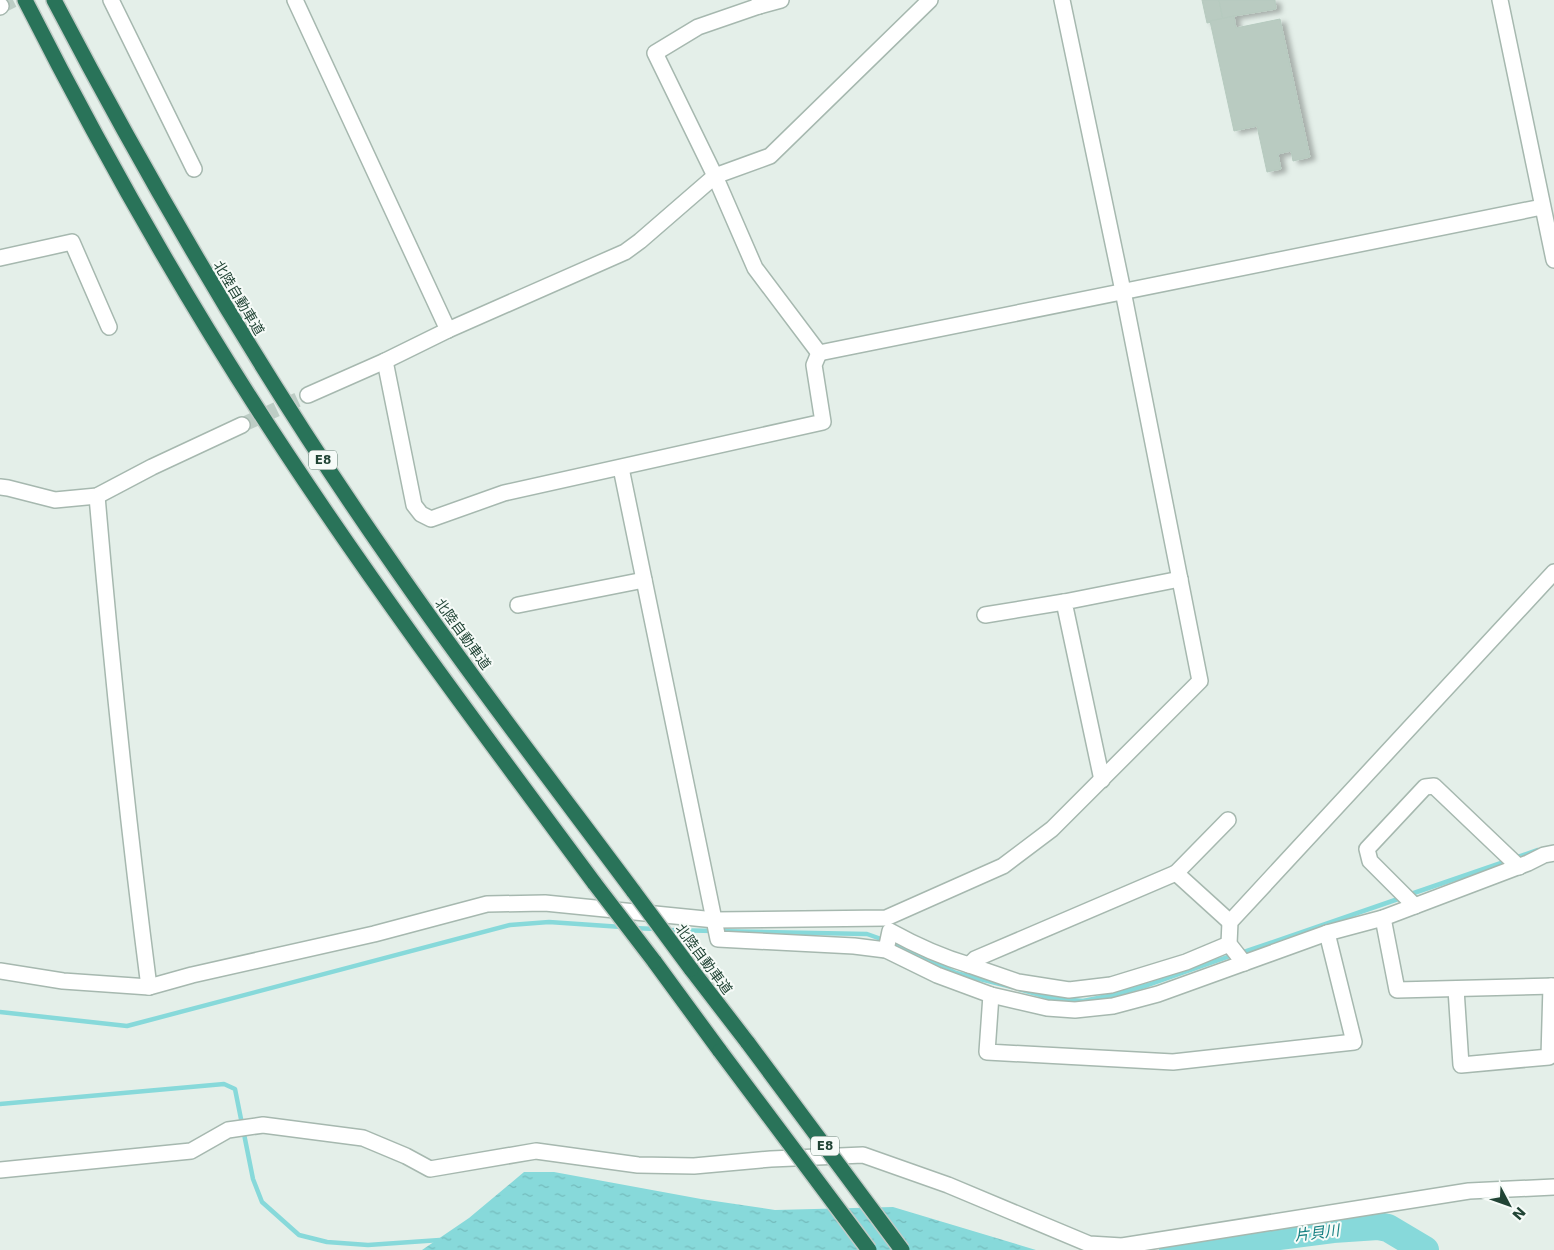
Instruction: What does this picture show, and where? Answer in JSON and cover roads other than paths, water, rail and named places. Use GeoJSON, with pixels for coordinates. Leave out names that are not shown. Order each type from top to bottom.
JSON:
{"type":"FeatureCollection","features":[{"type":"Feature","properties":{"kind":"highway","name":"E8"},"geometry":{"type":"LineString","coordinates":[[25,0],[75,97],[144,222],[215,341],[286,453],[372,579],[595,884],[869,1250]]}},
{"type":"Feature","properties":{"kind":"highway","name":"北陸自動車道"},"geometry":{"type":"LineString","coordinates":[[54,0],[167,209],[236,326],[390,560],[691,969],[748,1042],[902,1250]]}},
{"type":"Feature","properties":{"kind":"street"},"geometry":{"type":"LineString","coordinates":[[111,0],[194,169]]}},
{"type":"Feature","properties":{"kind":"street"},"geometry":{"type":"LineString","coordinates":[[295,0],[448,330]]}},
{"type":"Feature","properties":{"kind":"street"},"geometry":{"type":"LineString","coordinates":[[781,0],[759,3],[698,27],[655,53],[715,176],[755,268],[818,353]]}},
{"type":"Feature","properties":{"kind":"street"},"geometry":{"type":"LineString","coordinates":[[308,395],[385,361],[448,330],[625,252],[715,176],[770,156],[930,0]]}},
{"type":"Feature","properties":{"kind":"street"},"geometry":{"type":"LineString","coordinates":[[0,971],[63,982],[149,986],[374,934],[486,904],[545,904],[715,920],[888,925],[1003,866],[1052,829],[1200,681],[1123,292],[1062,0]]}},
{"type":"Feature","properties":{"kind":"street"},"geometry":{"type":"LineString","coordinates":[[1500,0],[1554,260]]}},
{"type":"Feature","properties":{"kind":"street"},"geometry":{"type":"LineString","coordinates":[[818,353],[1542,207]]}},
{"type":"Feature","properties":{"kind":"street"},"geometry":{"type":"LineString","coordinates":[[0,258],[72,242],[109,327]]}},
{"type":"Feature","properties":{"kind":"street"},"geometry":{"type":"LineString","coordinates":[[385,361],[414,505],[421,514],[431,519],[504,493],[823,422],[814,365],[818,353]]}},
{"type":"Feature","properties":{"kind":"street"},"geometry":{"type":"LineString","coordinates":[[0,487],[55,500],[97,496],[152,467],[242,424]]}},
{"type":"Feature","properties":{"kind":"street"},"geometry":{"type":"LineString","coordinates":[[621,468],[718,939],[854,946],[886,950],[937,975],[991,995],[1047,1008],[1075,1010],[1113,1006],[1158,994],[1327,933],[1383,918],[1519,867],[1544,855],[1554,853]]}},
{"type":"Feature","properties":{"kind":"street"},"geometry":{"type":"LineString","coordinates":[[97,496],[137,892],[149,986]]}},
{"type":"Feature","properties":{"kind":"street"},"geometry":{"type":"LineString","coordinates":[[1244,962],[1229,944],[1230,922],[1554,572]]}},
{"type":"Feature","properties":{"kind":"street"},"geometry":{"type":"LineString","coordinates":[[985,615],[1064,602],[1180,579]]}},
{"type":"Feature","properties":{"kind":"street"},"geometry":{"type":"LineString","coordinates":[[518,605],[644,580]]}},
{"type":"Feature","properties":{"kind":"street"},"geometry":{"type":"LineString","coordinates":[[1064,602],[1102,780]]}},
{"type":"Feature","properties":{"kind":"street"},"geometry":{"type":"LineString","coordinates":[[1415,906],[1370,860],[1368,849],[1425,786],[1434,786],[1519,867]]}},
{"type":"Feature","properties":{"kind":"street"},"geometry":{"type":"LineString","coordinates":[[969,965],[975,959],[1176,873],[1228,820]]}},
{"type":"Feature","properties":{"kind":"street"},"geometry":{"type":"LineString","coordinates":[[1176,873],[1230,922]]}},
{"type":"Feature","properties":{"kind":"street"},"geometry":{"type":"LineString","coordinates":[[1383,918],[1396,990],[1553,986],[1549,1057],[1461,1066],[1456,989]]}},
{"type":"Feature","properties":{"kind":"street"},"geometry":{"type":"LineString","coordinates":[[888,925],[914,945],[944,958],[1018,982],[1069,990],[1111,985],[1186,962],[1229,944]]}},
{"type":"Feature","properties":{"kind":"street"},"geometry":{"type":"LineString","coordinates":[[886,950],[888,925]]}},
{"type":"Feature","properties":{"kind":"street"},"geometry":{"type":"LineString","coordinates":[[991,995],[986,1052],[1173,1062],[1354,1042],[1327,933]]}},
{"type":"Feature","properties":{"kind":"street"},"geometry":{"type":"LineString","coordinates":[[0,1170],[191,1151],[228,1130],[263,1125],[363,1138],[406,1156],[430,1169],[536,1151],[648,1165],[694,1166],[771,1159],[863,1155],[948,1185],[1089,1244],[1122,1246],[1469,1191],[1554,1187]]}},
{"type":"Feature","properties":{"kind":"water"},"geometry":{"type":"Polygon","coordinates":[[[524,1172],[554,1172],[701,1199],[775,1210],[893,1207],[1036,1250],[422,1250],[469,1218],[524,1172]]]}},
{"type":"Feature","properties":{"kind":"waterway"},"geometry":{"type":"LineString","coordinates":[[1515,858],[1538,850]]}},
{"type":"Feature","properties":{"kind":"waterway"},"geometry":{"type":"LineString","coordinates":[[1408,895],[1507,861]]}},
{"type":"Feature","properties":{"kind":"waterway"},"geometry":{"type":"LineString","coordinates":[[1241,953],[1401,898]]}},
{"type":"Feature","properties":{"kind":"waterway"},"geometry":{"type":"LineString","coordinates":[[0,1012],[127,1026],[510,925],[549,922],[622,927]]}},
{"type":"Feature","properties":{"kind":"waterway"},"geometry":{"type":"LineString","coordinates":[[632,928],[657,929]]}},
{"type":"Feature","properties":{"kind":"waterway"},"geometry":{"type":"LineString","coordinates":[[667,930],[867,934],[898,945],[956,973],[1012,987]]}},
{"type":"Feature","properties":{"kind":"waterway"},"geometry":{"type":"LineString","coordinates":[[1019,989],[1051,998],[1083,1001],[1148,985],[1233,955]]}},
{"type":"Feature","properties":{"kind":"waterway"},"geometry":{"type":"LineString","coordinates":[[0,1104],[224,1084],[235,1089],[253,1179],[262,1202],[299,1235],[327,1242],[368,1245],[440,1240]]}},
{"type":"Feature","properties":{"kind":"waterway","name":"片貝川"},"geometry":{"type":"LineString","coordinates":[[1173,1250],[1333,1229],[1378,1226],[1388,1228],[1425,1250]]}},
{"type":"Feature","properties":{"kind":"tunnel"},"geometry":{"type":"LineString","coordinates":[[1,6],[13,0]]}},
{"type":"Feature","properties":{"kind":"tunnel"},"geometry":{"type":"LineString","coordinates":[[242,425],[308,395]]}}]}
